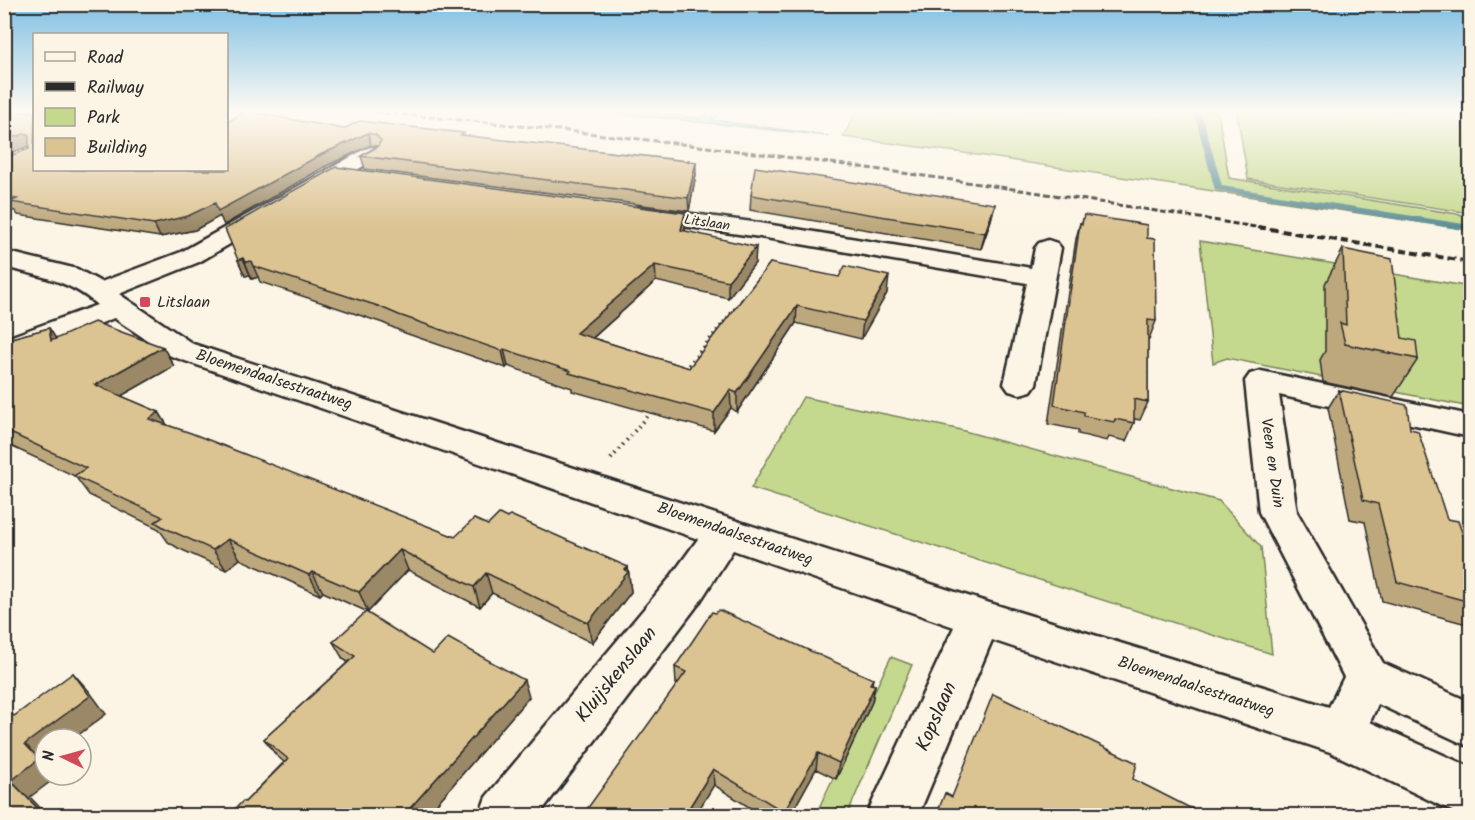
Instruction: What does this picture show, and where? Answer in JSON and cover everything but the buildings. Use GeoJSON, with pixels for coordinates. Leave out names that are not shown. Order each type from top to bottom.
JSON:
{"type":"FeatureCollection","features":[{"type":"Feature","properties":{"kind":"street"},"geometry":{"type":"LineString","coordinates":[[4,349],[37,339],[190,257],[372,153]]}},
{"type":"Feature","properties":{"kind":"street"},"geometry":{"type":"LineString","coordinates":[[335,173],[370,178]]}},
{"type":"Feature","properties":{"kind":"street","name":"Litslaan"},"geometry":{"type":"LineString","coordinates":[[619,211],[760,230],[1042,278]]}},
{"type":"Feature","properties":{"kind":"street"},"geometry":{"type":"LineString","coordinates":[[1020,384],[1048,248]]}},
{"type":"Feature","properties":{"kind":"street","name":"Bloemendaalsestraatweg"},"geometry":{"type":"LineString","coordinates":[[4,259],[68,275],[182,350],[980,618],[1341,733],[1470,793]]}},
{"type":"Feature","properties":{"kind":"street","name":"Veen en Duin"},"geometry":{"type":"LineString","coordinates":[[1367,677],[1278,512],[1261,381],[1470,426]]}},
{"type":"Feature","properties":{"kind":"street","name":"Kluijskenslaan"},"geometry":{"type":"LineString","coordinates":[[505,816],[684,591],[726,531]]}},
{"type":"Feature","properties":{"kind":"street","name":"Kopslaan"},"geometry":{"type":"LineString","coordinates":[[892,816],[950,690],[980,618]]}},
{"type":"Feature","properties":{"kind":"street"},"geometry":{"type":"LineString","coordinates":[[1341,733],[1367,677],[1470,725]]}},
{"type":"Feature","properties":{"kind":"path"},"geometry":{"type":"LineString","coordinates":[[684,370],[750,290]]}},
{"type":"Feature","properties":{"kind":"path"},"geometry":{"type":"LineString","coordinates":[[590,486],[655,405]]}},
{"type":"Feature","properties":{"kind":"green space"},"geometry":{"type":"Polygon","coordinates":[[[944,150],[1224,150],[1229,178],[1470,216],[1470,230],[944,150]]]}},
{"type":"Feature","properties":{"kind":"green space"},"geometry":{"type":"Polygon","coordinates":[[[1243,150],[1470,150],[1470,213],[1248,179],[1243,150]]]}},
{"type":"Feature","properties":{"kind":"green space"},"geometry":{"type":"Polygon","coordinates":[[[1200,241],[1470,287],[1470,407],[1227,358],[1213,363],[1200,241]]]}},
{"type":"Feature","properties":{"kind":"green space"},"geometry":{"type":"Polygon","coordinates":[[[803,397],[957,429],[1219,501],[1261,547],[1272,654],[751,488],[803,397]]]}},
{"type":"Feature","properties":{"kind":"green space"},"geometry":{"type":"Polygon","coordinates":[[[891,657],[912,665],[847,815],[815,816],[891,657]]]}},
{"type":"Feature","properties":{"kind":"waterway"},"geometry":{"type":"LineString","coordinates":[[1208,150],[1218,188],[1470,228]]}},
{"type":"Feature","properties":{"kind":"railway"},"geometry":{"type":"LineString","coordinates":[[729,150],[934,177],[1267,229]]}},
{"type":"Feature","properties":{"kind":"railway"},"geometry":{"type":"LineString","coordinates":[[1258,227],[1470,262]]}},
{"type":"Feature","properties":{"kind":"place","name":"Litslaan"},"geometry":{"type":"Point","coordinates":[145,302]}}]}
